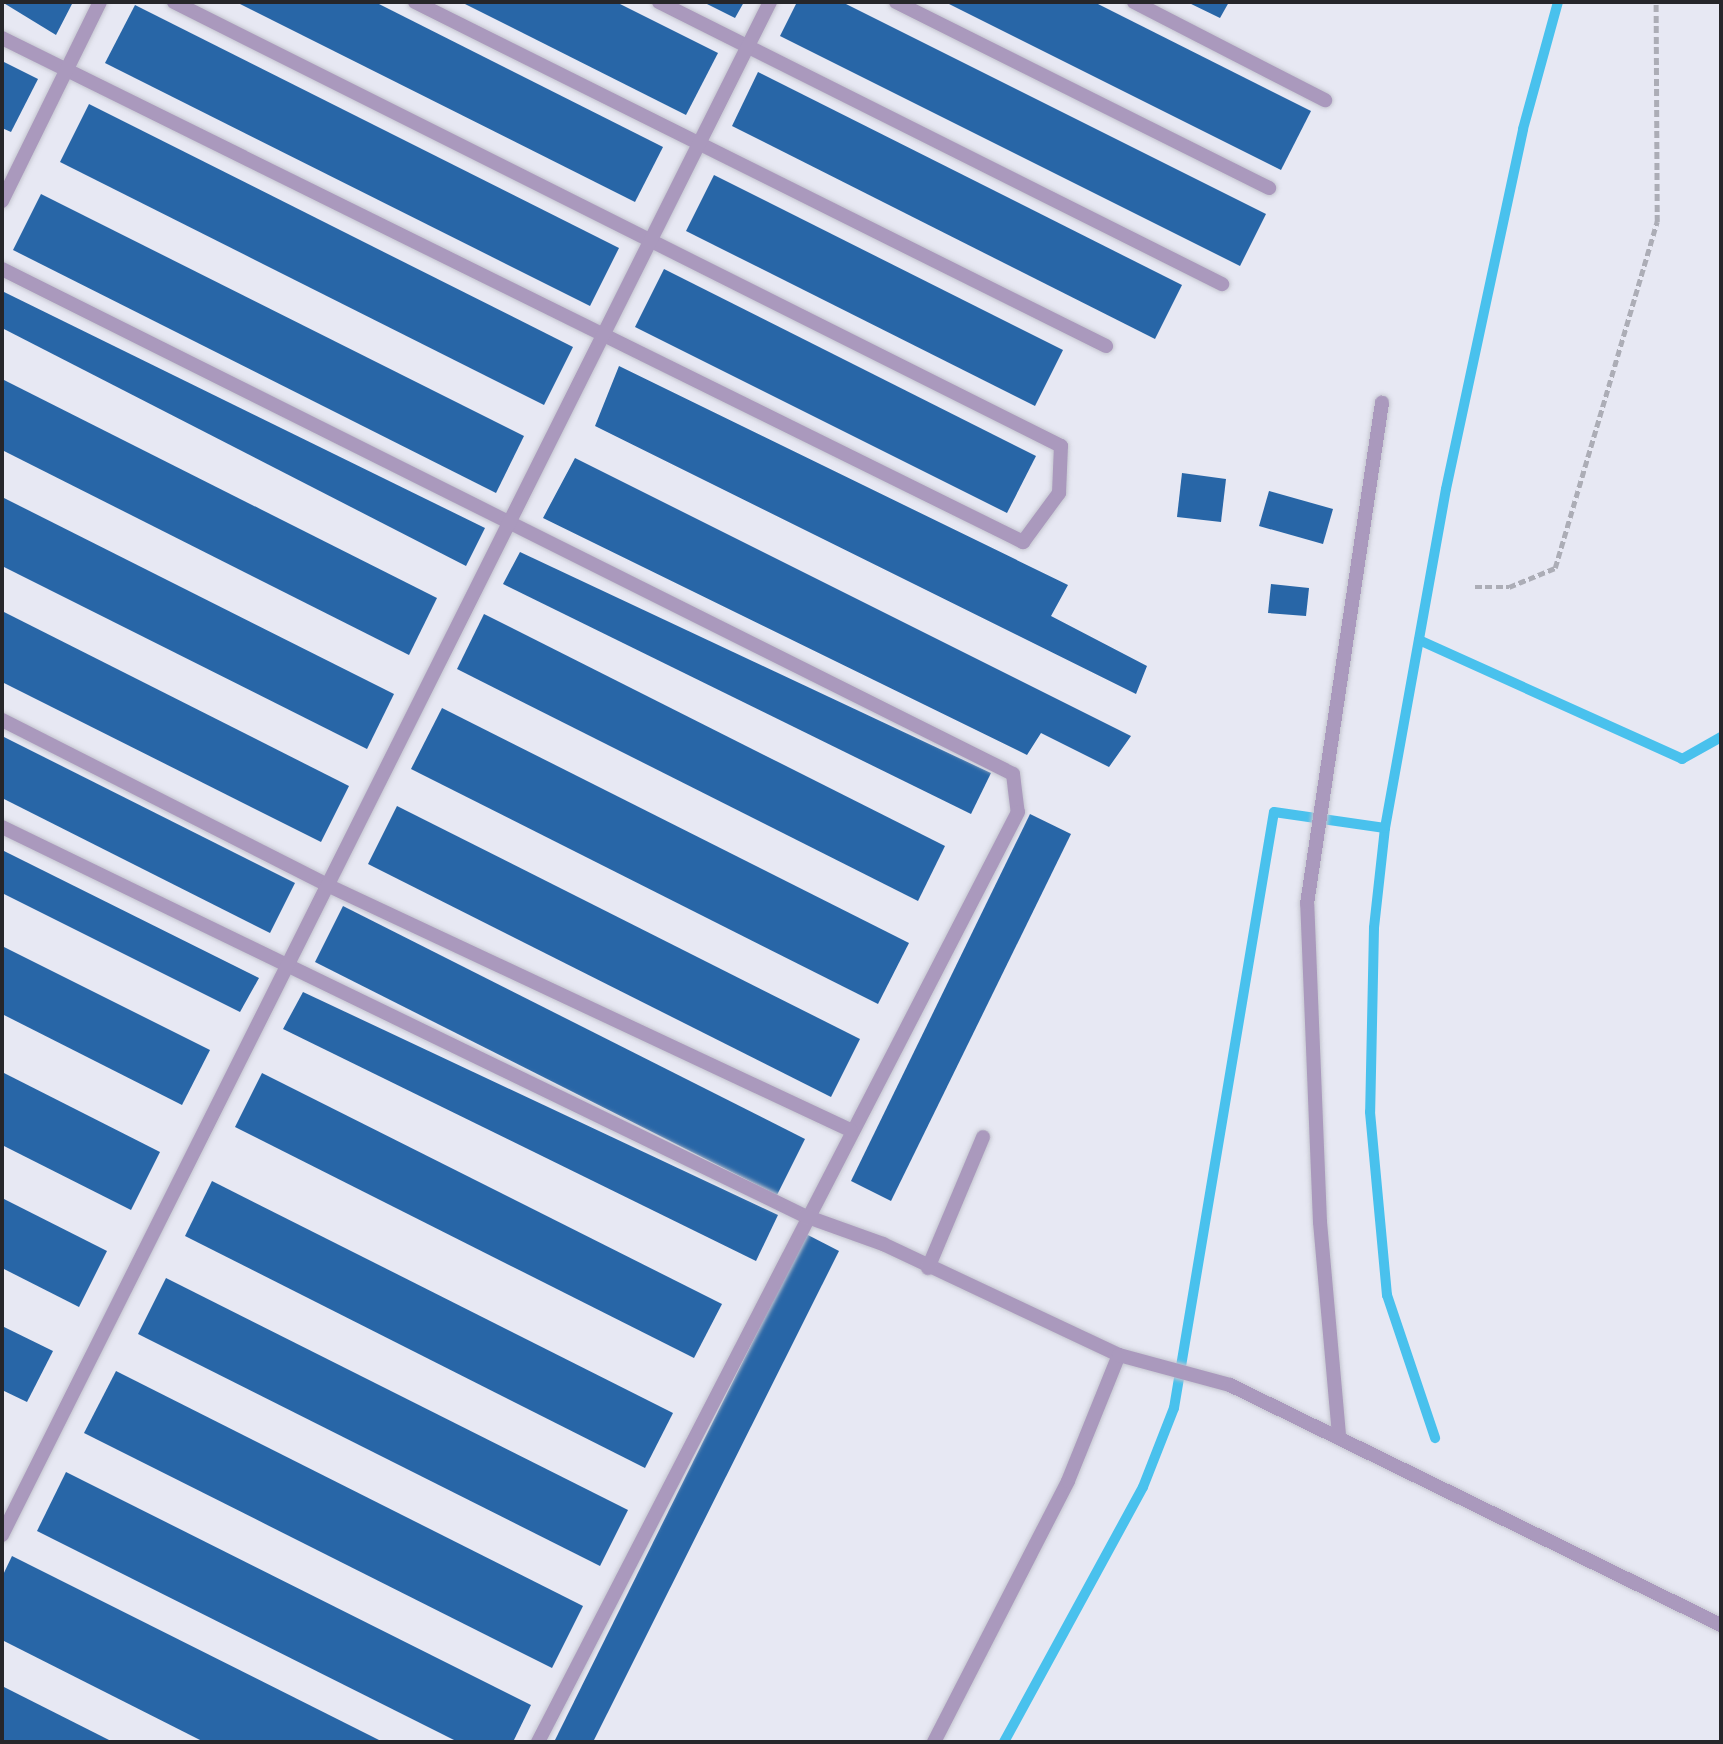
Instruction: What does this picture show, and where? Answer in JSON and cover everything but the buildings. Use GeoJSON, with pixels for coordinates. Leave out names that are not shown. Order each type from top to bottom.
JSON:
{"type":"FeatureCollection","features":[{"type":"Feature","properties":{"kind":"lane"},"geometry":{"type":"LineString","coordinates":[[2,201],[100,2]]}},
{"type":"Feature","properties":{"kind":"lane"},"geometry":{"type":"LineString","coordinates":[[2,38],[1023,542],[1059,493],[1061,446],[174,2]]}},
{"type":"Feature","properties":{"kind":"lane"},"geometry":{"type":"LineString","coordinates":[[415,2],[1106,346]]}},
{"type":"Feature","properties":{"kind":"lane"},"geometry":{"type":"LineString","coordinates":[[659,2],[1222,284]]}},
{"type":"Feature","properties":{"kind":"lane"},"geometry":{"type":"LineString","coordinates":[[2,1535],[770,2]]}},
{"type":"Feature","properties":{"kind":"lane"},"geometry":{"type":"LineString","coordinates":[[896,2],[1269,188]]}},
{"type":"Feature","properties":{"kind":"lane"},"geometry":{"type":"LineString","coordinates":[[1134,2],[1325,100]]}},
{"type":"Feature","properties":{"kind":"lane"},"geometry":{"type":"LineString","coordinates":[[2,269],[1013,774],[1018,812],[804,1216],[538,1742]]}},
{"type":"Feature","properties":{"kind":"lane"},"geometry":{"type":"LineString","coordinates":[[1339,1435],[1320,1222],[1307,904],[1382,403]]}},
{"type":"Feature","properties":{"kind":"lane"},"geometry":{"type":"LineString","coordinates":[[2,720],[327,885],[850,1130]]}},
{"type":"Feature","properties":{"kind":"lane"},"geometry":{"type":"LineString","coordinates":[[2,827],[285,969],[804,1216],[928,1268],[1119,1355],[1230,1385],[1339,1435],[1721,1625]]}},
{"type":"Feature","properties":{"kind":"lane"},"geometry":{"type":"LineString","coordinates":[[928,1268],[983,1137]]}},
{"type":"Feature","properties":{"kind":"lane"},"geometry":{"type":"LineString","coordinates":[[934,1742],[1068,1481],[1119,1355]]}},
{"type":"Feature","properties":{"kind":"path"},"geometry":{"type":"LineString","coordinates":[[1475,587],[1509,587],[1555,568],[1657,222],[1656,2]]}},
{"type":"Feature","properties":{"kind":"waterway"},"geometry":{"type":"LineString","coordinates":[[1004,1742],[1143,1487],[1174,1408],[1274,812],[1385,828],[1446,489],[1523,129],[1558,2]]}},
{"type":"Feature","properties":{"kind":"waterway"},"geometry":{"type":"LineString","coordinates":[[1419,640],[1682,759],[1721,737]]}},
{"type":"Feature","properties":{"kind":"waterway"},"geometry":{"type":"LineString","coordinates":[[1385,828],[1374,928],[1370,1112],[1387,1295],[1435,1438]]}}]}
